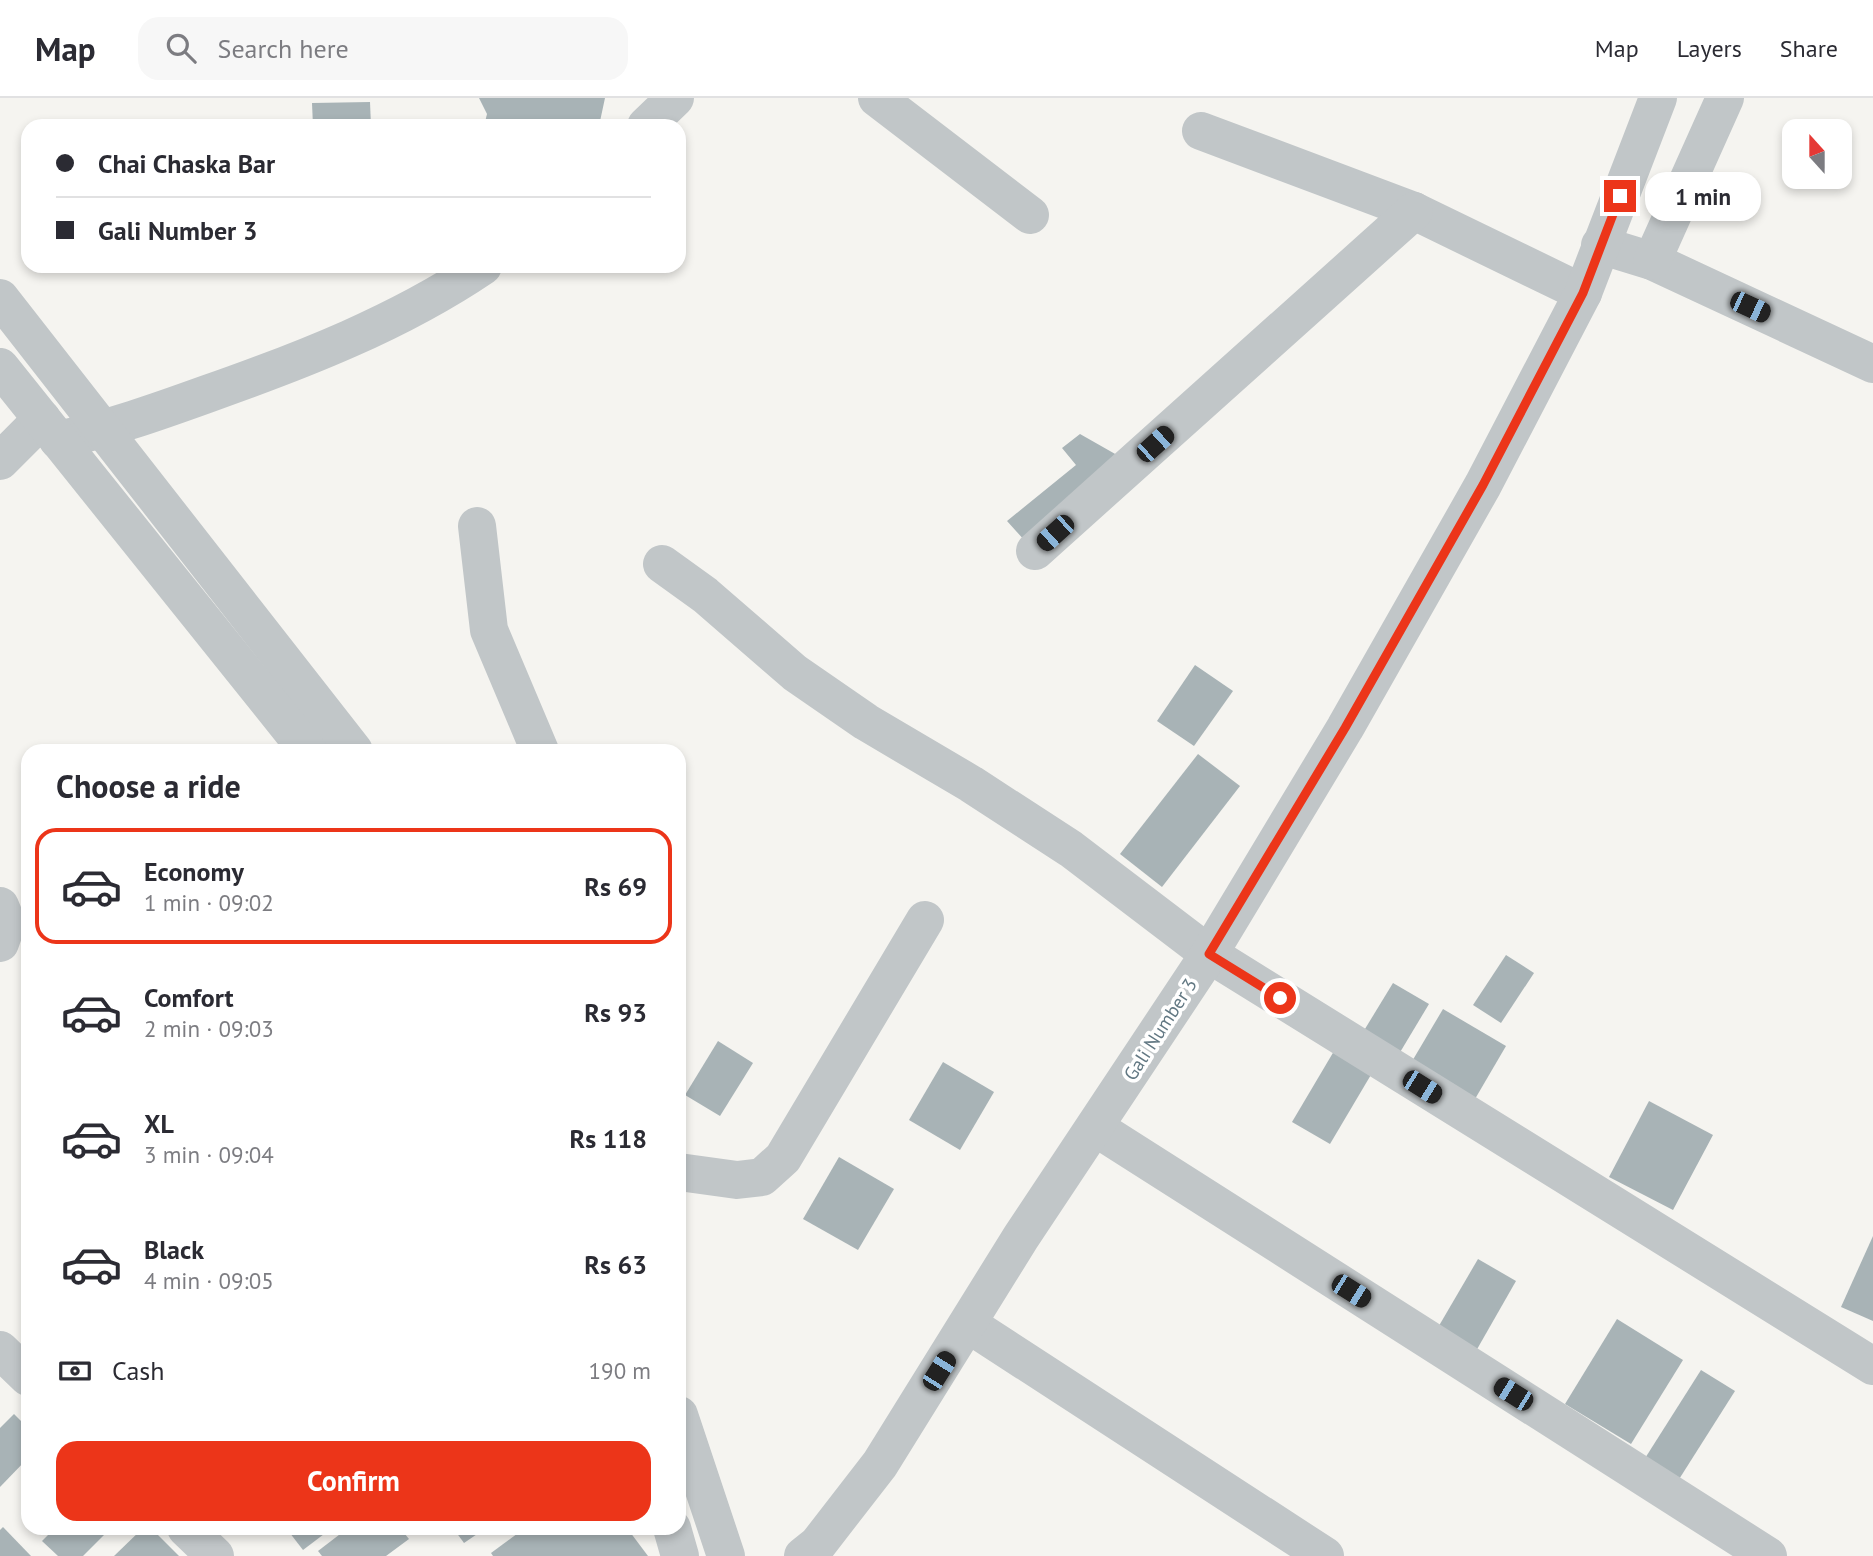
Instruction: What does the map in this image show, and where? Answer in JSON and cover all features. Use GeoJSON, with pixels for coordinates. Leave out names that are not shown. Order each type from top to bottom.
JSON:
{"type":"FeatureCollection","features":[{"type":"Feature","properties":{"kind":"street"},"geometry":{"type":"LineString","coordinates":[[653,119],[675,98]]}},
{"type":"Feature","properties":{"kind":"street"},"geometry":{"type":"LineString","coordinates":[[877,98],[1030,215]]}},
{"type":"Feature","properties":{"kind":"street","name":"Gali Number 3"},"geometry":{"type":"LineString","coordinates":[[803,1556],[818,1544],[880,1464],[1021,1237],[1096,1128],[1209,954],[1352,716],[1483,485],[1583,293],[1658,98]]}},
{"type":"Feature","properties":{"kind":"street"},"geometry":{"type":"LineString","coordinates":[[1652,261],[1725,98]]}},
{"type":"Feature","properties":{"kind":"street"},"geometry":{"type":"LineString","coordinates":[[1201,131],[1414,211],[1583,293]]}},
{"type":"Feature","properties":{"kind":"street"},"geometry":{"type":"LineString","coordinates":[[1035,551],[1414,211]]}},
{"type":"Feature","properties":{"kind":"street"},"geometry":{"type":"LineString","coordinates":[[1600,245],[1652,261],[1873,364]]}},
{"type":"Feature","properties":{"kind":"street"},"geometry":{"type":"LineString","coordinates":[[0,461],[50,430],[103,431],[279,369],[439,296],[473,273]]}},
{"type":"Feature","properties":{"kind":"street"},"geometry":{"type":"LineString","coordinates":[[0,298],[349,744]]}},
{"type":"Feature","properties":{"kind":"street"},"geometry":{"type":"LineString","coordinates":[[5,385],[50,430],[302,744]]}},
{"type":"Feature","properties":{"kind":"street"},"geometry":{"type":"LineString","coordinates":[[477,526],[489,630],[537,744]]}},
{"type":"Feature","properties":{"kind":"street"},"geometry":{"type":"LineString","coordinates":[[662,564],[705,595],[795,673],[866,722],[971,783],[1070,849],[1209,954],[1873,1366]]}},
{"type":"Feature","properties":{"kind":"street"},"geometry":{"type":"LineString","coordinates":[[0,906],[6,923],[0,943]]}},
{"type":"Feature","properties":{"kind":"street"},"geometry":{"type":"LineString","coordinates":[[686,1173],[737,1180],[762,1177],[783,1158],[925,920]]}},
{"type":"Feature","properties":{"kind":"street"},"geometry":{"type":"LineString","coordinates":[[1096,1128],[1768,1556]]}},
{"type":"Feature","properties":{"kind":"street"},"geometry":{"type":"LineString","coordinates":[[968,1324],[1325,1556]]}},
{"type":"Feature","properties":{"kind":"street"},"geometry":{"type":"LineString","coordinates":[[0,1350],[21,1370]]}},
{"type":"Feature","properties":{"kind":"street"},"geometry":{"type":"LineString","coordinates":[[686,1436],[726,1556]]}},
{"type":"Feature","properties":{"kind":"street"},"geometry":{"type":"LineString","coordinates":[[193,1535],[215,1556]]}},
{"type":"Feature","properties":{"kind":"street"},"geometry":{"type":"LineString","coordinates":[[674,1535],[680,1556]]}},
{"type":"Feature","properties":{"kind":"building"},"geometry":{"type":"Polygon","coordinates":[[[479,98],[605,98],[600,119],[486,119],[487,114],[479,98]]]}},
{"type":"Feature","properties":{"kind":"building"},"geometry":{"type":"Polygon","coordinates":[[[370,102],[371,119],[313,119],[312,103],[370,102]]]}},
{"type":"Feature","properties":{"kind":"building"},"geometry":{"type":"Polygon","coordinates":[[[1080,434],[1124,459],[1026,542],[1007,521],[1076,465],[1062,448],[1080,434]]]}},
{"type":"Feature","properties":{"kind":"building"},"geometry":{"type":"Polygon","coordinates":[[[1195,665],[1233,691],[1194,746],[1157,721],[1195,665]]]}},
{"type":"Feature","properties":{"kind":"building"},"geometry":{"type":"Polygon","coordinates":[[[1198,754],[1240,786],[1162,887],[1120,854],[1198,754]]]}},
{"type":"Feature","properties":{"kind":"building"},"geometry":{"type":"Polygon","coordinates":[[[1506,955],[1534,973],[1501,1023],[1473,1005],[1506,955]]]}},
{"type":"Feature","properties":{"kind":"building"},"geometry":{"type":"Polygon","coordinates":[[[1393,983],[1429,1004],[1393,1064],[1357,1042],[1393,983]]]}},
{"type":"Feature","properties":{"kind":"building"},"geometry":{"type":"Polygon","coordinates":[[[1443,1009],[1506,1046],[1475,1099],[1411,1063],[1443,1009]]]}},
{"type":"Feature","properties":{"kind":"building"},"geometry":{"type":"Polygon","coordinates":[[[718,1041],[753,1063],[720,1116],[686,1093],[718,1041]]]}},
{"type":"Feature","properties":{"kind":"building"},"geometry":{"type":"Polygon","coordinates":[[[1337,1046],[1375,1068],[1330,1144],[1292,1122],[1337,1046]]]}},
{"type":"Feature","properties":{"kind":"building"},"geometry":{"type":"Polygon","coordinates":[[[943,1062],[994,1092],[960,1150],[909,1120],[943,1062]]]}},
{"type":"Feature","properties":{"kind":"building"},"geometry":{"type":"Polygon","coordinates":[[[1649,1101],[1713,1135],[1673,1210],[1609,1177],[1649,1101]]]}},
{"type":"Feature","properties":{"kind":"building"},"geometry":{"type":"Polygon","coordinates":[[[839,1157],[894,1189],[858,1250],[803,1219],[839,1157]]]}},
{"type":"Feature","properties":{"kind":"building"},"geometry":{"type":"Polygon","coordinates":[[[1873,1236],[1873,1321],[1841,1307],[1873,1236]]]}},
{"type":"Feature","properties":{"kind":"building"},"geometry":{"type":"Polygon","coordinates":[[[1478,1259],[1516,1281],[1472,1358],[1433,1336],[1478,1259]]]}},
{"type":"Feature","properties":{"kind":"building"},"geometry":{"type":"Polygon","coordinates":[[[1617,1319],[1683,1360],[1631,1444],[1565,1404],[1617,1319]]]}},
{"type":"Feature","properties":{"kind":"building"},"geometry":{"type":"Polygon","coordinates":[[[1701,1370],[1735,1391],[1676,1484],[1642,1463],[1701,1370]]]}},
{"type":"Feature","properties":{"kind":"building"},"geometry":{"type":"Polygon","coordinates":[[[14,1414],[21,1421],[21,1465],[0,1487],[0,1428],[14,1414]]]}},
{"type":"Feature","properties":{"kind":"building"},"geometry":{"type":"Polygon","coordinates":[[[3,1527],[31,1556],[0,1556],[0,1530],[3,1527]]]}},
{"type":"Feature","properties":{"kind":"building"},"geometry":{"type":"Polygon","coordinates":[[[48,1535],[104,1535],[83,1556],[58,1556],[42,1541],[48,1535]]]}},
{"type":"Feature","properties":{"kind":"building"},"geometry":{"type":"Polygon","coordinates":[[[136,1535],[158,1535],[179,1556],[114,1556],[136,1535]]]}},
{"type":"Feature","properties":{"kind":"building"},"geometry":{"type":"Polygon","coordinates":[[[291,1535],[323,1535],[303,1550],[291,1535]]]}},
{"type":"Feature","properties":{"kind":"building"},"geometry":{"type":"Polygon","coordinates":[[[339,1535],[406,1535],[409,1539],[386,1556],[322,1556],[318,1551],[339,1535]]]}},
{"type":"Feature","properties":{"kind":"building"},"geometry":{"type":"Polygon","coordinates":[[[458,1535],[476,1535],[464,1543],[458,1535]]]}},
{"type":"Feature","properties":{"kind":"building"},"geometry":{"type":"Polygon","coordinates":[[[515,1535],[632,1535],[648,1556],[493,1556],[491,1553],[515,1535]]]}},
{"type":"Feature","properties":{"kind":"route"},"geometry":{"type":"LineString","coordinates":[[1280,998],[1209,954],[1345,728],[1483,485],[1583,293],[1620,196]]}}]}
